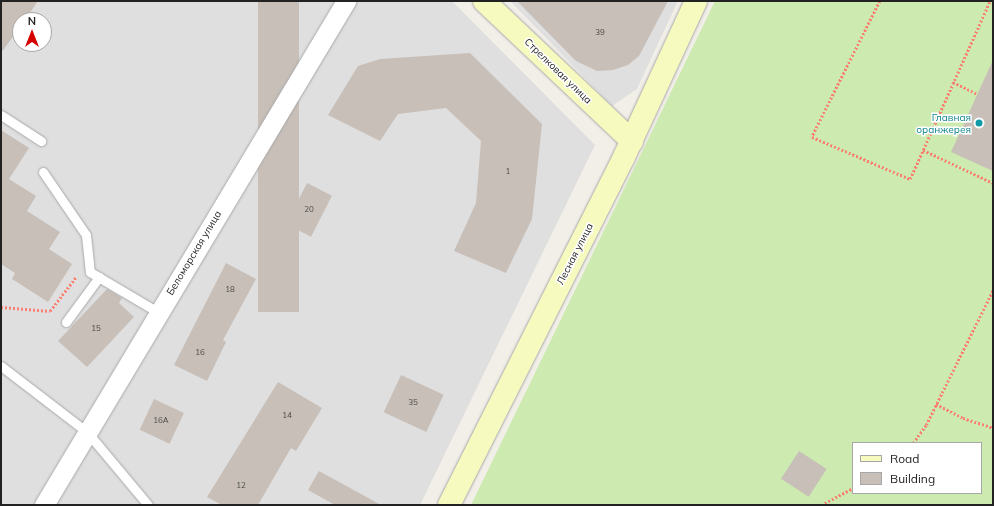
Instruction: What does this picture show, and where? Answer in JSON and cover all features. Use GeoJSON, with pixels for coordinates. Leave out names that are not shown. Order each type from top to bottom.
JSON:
{"type":"FeatureCollection","features":[{"type":"Feature","properties":{"kind":"street","name":"Беломорская улица"},"geometry":{"type":"LineString","coordinates":[[44,505],[158,312],[346,1]]}},
{"type":"Feature","properties":{"kind":"street","name":"Стрелковая улица"},"geometry":{"type":"LineString","coordinates":[[484,1],[632,141]]}},
{"type":"Feature","properties":{"kind":"street","name":"Лесная улица"},"geometry":{"type":"LineString","coordinates":[[449,505],[632,141],[696,1]]}},
{"type":"Feature","properties":{"kind":"lane"},"geometry":{"type":"LineString","coordinates":[[1,115],[42,141]]}},
{"type":"Feature","properties":{"kind":"lane"},"geometry":{"type":"LineString","coordinates":[[43,172],[86,235],[90,272],[158,312]]}},
{"type":"Feature","properties":{"kind":"lane"},"geometry":{"type":"LineString","coordinates":[[66,322],[99,277]]}},
{"type":"Feature","properties":{"kind":"lane"},"geometry":{"type":"LineString","coordinates":[[1,366],[87,432],[148,505]]}},
{"type":"Feature","properties":{"kind":"path"},"geometry":{"type":"LineString","coordinates":[[880,1],[812,137],[910,179],[990,1]]}},
{"type":"Feature","properties":{"kind":"path"},"geometry":{"type":"LineString","coordinates":[[953,82],[978,94]]}},
{"type":"Feature","properties":{"kind":"path"},"geometry":{"type":"LineString","coordinates":[[923,150],[993,183]]}},
{"type":"Feature","properties":{"kind":"path"},"geometry":{"type":"LineString","coordinates":[[1,307],[50,311],[89,260]]}},
{"type":"Feature","properties":{"kind":"path"},"geometry":{"type":"LineString","coordinates":[[914,442],[936,404],[993,290]]}},
{"type":"Feature","properties":{"kind":"path"},"geometry":{"type":"LineString","coordinates":[[936,404],[963,418],[993,428]]}},
{"type":"Feature","properties":{"kind":"path"},"geometry":{"type":"LineString","coordinates":[[821,505],[852,489]]}},
{"type":"Feature","properties":{"kind":"shaded area"},"geometry":{"type":"Polygon","coordinates":[[[1,1],[452,1],[595,145],[420,505],[1,505],[1,1]]]}},
{"type":"Feature","properties":{"kind":"shaded area"},"geometry":{"type":"Polygon","coordinates":[[[510,1],[678,1],[637,89],[612,106],[510,1]]]}},
{"type":"Feature","properties":{"kind":"green space"},"geometry":{"type":"Polygon","coordinates":[[[715,1],[993,1],[993,505],[471,505],[715,1]]]}},
{"type":"Feature","properties":{"kind":"building"},"geometry":{"type":"Polygon","coordinates":[[[1,1],[38,1],[30,12],[12,12],[12,38],[1,53],[1,1]]]}},
{"type":"Feature","properties":{"kind":"building"},"geometry":{"type":"Polygon","coordinates":[[[258,1],[299,1],[299,312],[258,312],[258,1]]]}},
{"type":"Feature","properties":{"kind":"building"},"geometry":{"type":"Polygon","coordinates":[[[517,1],[668,1],[639,56],[628,65],[613,70],[597,71],[576,61],[517,1]]]}},
{"type":"Feature","properties":{"kind":"building"},"geometry":{"type":"Polygon","coordinates":[[[470,53],[542,124],[532,219],[506,273],[454,251],[476,203],[481,141],[446,108],[398,114],[380,141],[328,115],[358,66],[380,59],[470,53]]]}},
{"type":"Feature","properties":{"kind":"building","name":"Главная оранжерея"},"geometry":{"type":"Polygon","coordinates":[[[993,60],[993,171],[951,152],[993,60]]]}},
{"type":"Feature","properties":{"kind":"building"},"geometry":{"type":"Polygon","coordinates":[[[1,130],[29,148],[9,179],[36,196],[27,211],[60,232],[49,249],[72,264],[48,302],[12,279],[15,273],[1,264],[1,130]]]}},
{"type":"Feature","properties":{"kind":"building"},"geometry":{"type":"Polygon","coordinates":[[[307,183],[332,196],[311,237],[286,224],[307,183]]]}},
{"type":"Feature","properties":{"kind":"building"},"geometry":{"type":"Polygon","coordinates":[[[226,263],[256,279],[223,340],[226,342],[207,381],[174,365],[226,263]]]}},
{"type":"Feature","properties":{"kind":"building"},"geometry":{"type":"Polygon","coordinates":[[[107,289],[122,298],[119,303],[134,317],[87,367],[58,341],[107,289]]]}},
{"type":"Feature","properties":{"kind":"building"},"geometry":{"type":"Polygon","coordinates":[[[401,375],[444,395],[426,432],[384,412],[401,375]]]}},
{"type":"Feature","properties":{"kind":"building"},"geometry":{"type":"Polygon","coordinates":[[[278,382],[322,408],[296,451],[291,448],[258,505],[222,505],[207,497],[278,382]]]}},
{"type":"Feature","properties":{"kind":"building"},"geometry":{"type":"Polygon","coordinates":[[[154,399],[184,413],[170,444],[140,430],[154,399]]]}},
{"type":"Feature","properties":{"kind":"building"},"geometry":{"type":"Polygon","coordinates":[[[799,451],[827,469],[809,497],[781,479],[799,451]]]}},
{"type":"Feature","properties":{"kind":"building"},"geometry":{"type":"Polygon","coordinates":[[[319,471],[381,505],[335,505],[308,490],[319,471]]]}},
{"type":"Feature","properties":{"kind":"place","name":"Главная оранжерея"},"geometry":{"type":"Point","coordinates":[979,123]}}]}
